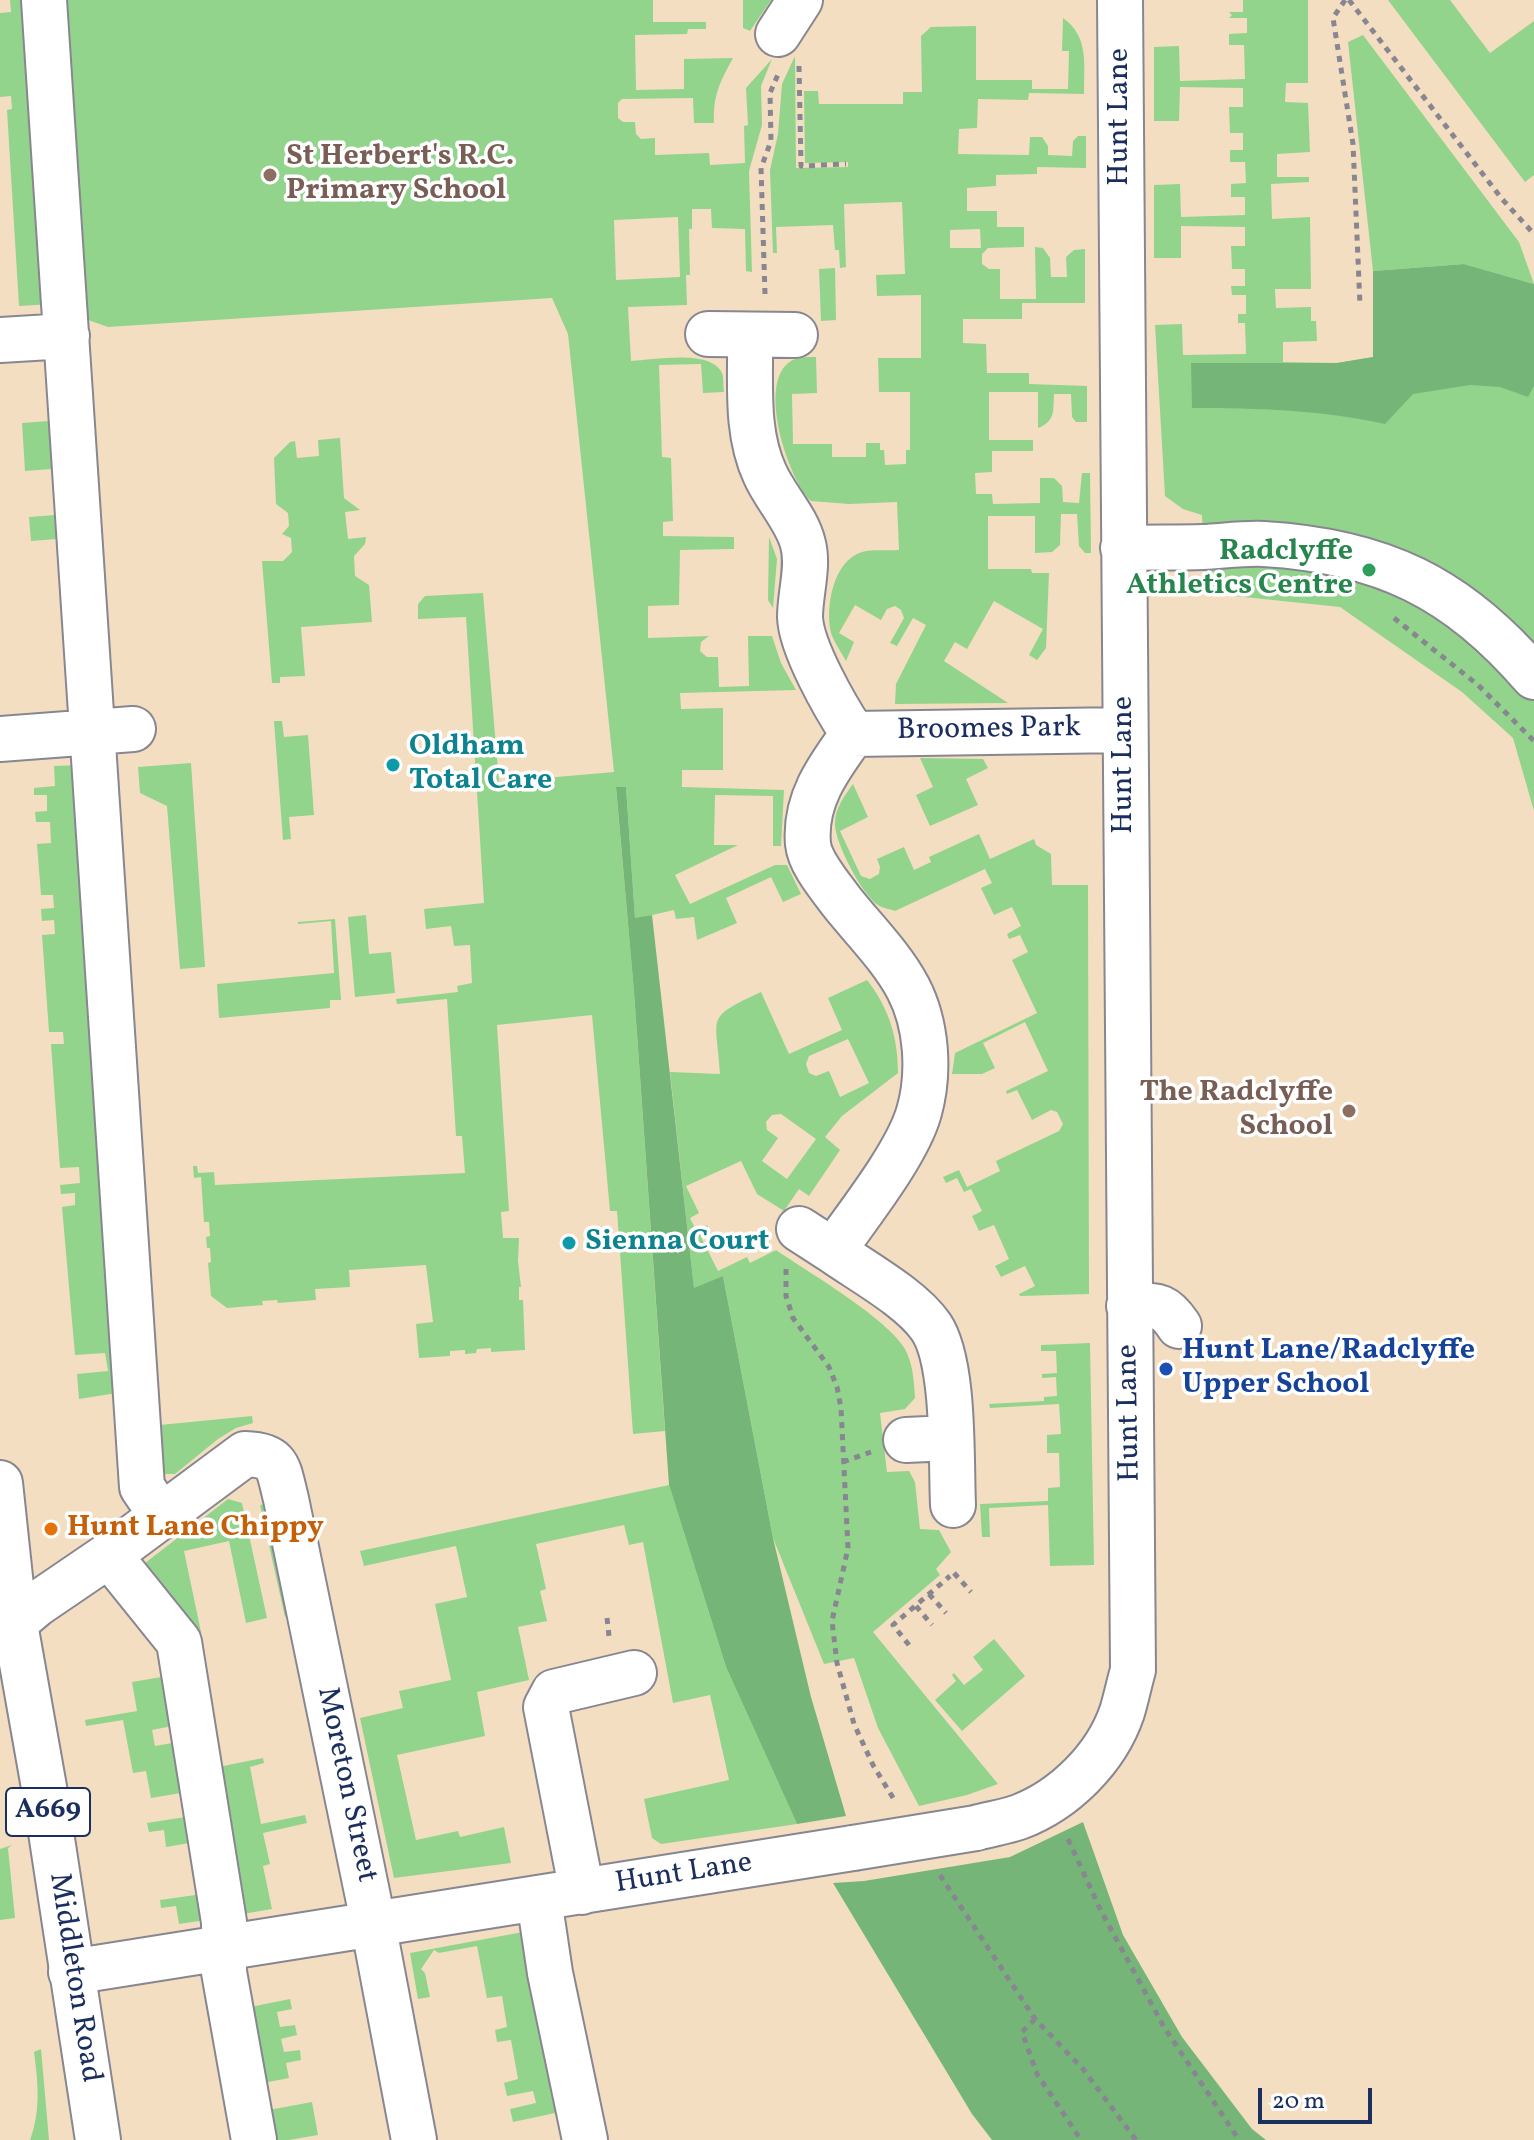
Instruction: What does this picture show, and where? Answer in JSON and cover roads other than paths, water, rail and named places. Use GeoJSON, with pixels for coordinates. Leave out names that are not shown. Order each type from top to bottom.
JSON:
{"type":"FeatureCollection","features":[{"type":"Feature","properties":{"kind":"street"},"geometry":{"type":"LineString","coordinates":[[8,1630],[37,1604],[161,1515],[142,1487],[113,730],[67,336],[44,0]]}},
{"type":"Feature","properties":{"kind":"street","name":"Hunt Lane"},"geometry":{"type":"LineString","coordinates":[[71,1972],[976,1828],[1016,1818],[1039,1808],[1067,1788],[1105,1748],[1121,1714],[1133,1670],[1120,0]]}},
{"type":"Feature","properties":{"kind":"street","name":"Broomes Park"},"geometry":{"type":"LineString","coordinates":[[755,335],[752,431],[757,455],[775,495],[803,542],[805,562],[801,627],[815,664],[853,734]]}},
{"type":"Feature","properties":{"kind":"street"},"geometry":{"type":"LineString","coordinates":[[0,340],[67,336]]}},
{"type":"Feature","properties":{"kind":"street"},"geometry":{"type":"LineString","coordinates":[[1123,548],[1261,544],[1347,554],[1393,568],[1438,591],[1484,625],[1534,677]]}},
{"type":"Feature","properties":{"kind":"street"},"geometry":{"type":"LineString","coordinates":[[0,739],[113,730]]}},
{"type":"Feature","properties":{"kind":"street","name":"Broomes Park"},"geometry":{"type":"LineString","coordinates":[[853,734],[1124,730]]}},
{"type":"Feature","properties":{"kind":"street","name":"Broomes Park"},"geometry":{"type":"LineString","coordinates":[[853,734],[816,789],[810,816],[809,849],[833,890],[908,988],[920,1021],[926,1053],[921,1103],[908,1137],[813,1238],[903,1301],[931,1327],[939,1343],[948,1385],[950,1438]]}},
{"type":"Feature","properties":{"kind":"street"},"geometry":{"type":"LineString","coordinates":[[1129,1306],[1160,1306],[1171,1314],[1179,1326]]}},
{"type":"Feature","properties":{"kind":"street"},"geometry":{"type":"LineString","coordinates":[[906,1440],[950,1438],[953,1505]]}},
{"type":"Feature","properties":{"kind":"street","name":"Moreton Street"},"geometry":{"type":"LineString","coordinates":[[161,1515],[245,1454],[265,1455],[276,1465],[414,2140]]}},
{"type":"Feature","properties":{"kind":"street","name":"Middleton Road"},"geometry":{"type":"LineString","coordinates":[[0,1483],[8,1630],[45,1793],[98,2140]]}},
{"type":"Feature","properties":{"kind":"street"},"geometry":{"type":"LineString","coordinates":[[109,1555],[179,1642],[224,1922],[224,1972],[254,2140]]}},
{"type":"Feature","properties":{"kind":"street"},"geometry":{"type":"LineString","coordinates":[[582,1892],[546,1707],[554,1692],[634,1673]]}},
{"type":"Feature","properties":{"kind":"street"},"geometry":{"type":"LineString","coordinates":[[539,1899],[550,1973],[585,2140]]}},
{"type":"Feature","properties":{"kind":"place","name":"St Herbert's R.C. Primary School"},"geometry":{"type":"Point","coordinates":[270,175]}},
{"type":"Feature","properties":{"kind":"place","name":"Radclyffe Athletics Centre"},"geometry":{"type":"Point","coordinates":[1369,570]}},
{"type":"Feature","properties":{"kind":"place","name":"Oldham Total Care"},"geometry":{"type":"Point","coordinates":[393,765]}},
{"type":"Feature","properties":{"kind":"place","name":"The Radclyffe School"},"geometry":{"type":"Point","coordinates":[1349,1111]}},
{"type":"Feature","properties":{"kind":"place","name":"Sienna Court"},"geometry":{"type":"Point","coordinates":[569,1243]}},
{"type":"Feature","properties":{"kind":"place","name":"Hunt Lane/Radclyffe Upper School"},"geometry":{"type":"Point","coordinates":[1166,1369]}},
{"type":"Feature","properties":{"kind":"place","name":"Hunt Lane Chippy"},"geometry":{"type":"Point","coordinates":[51,1529]}}]}
